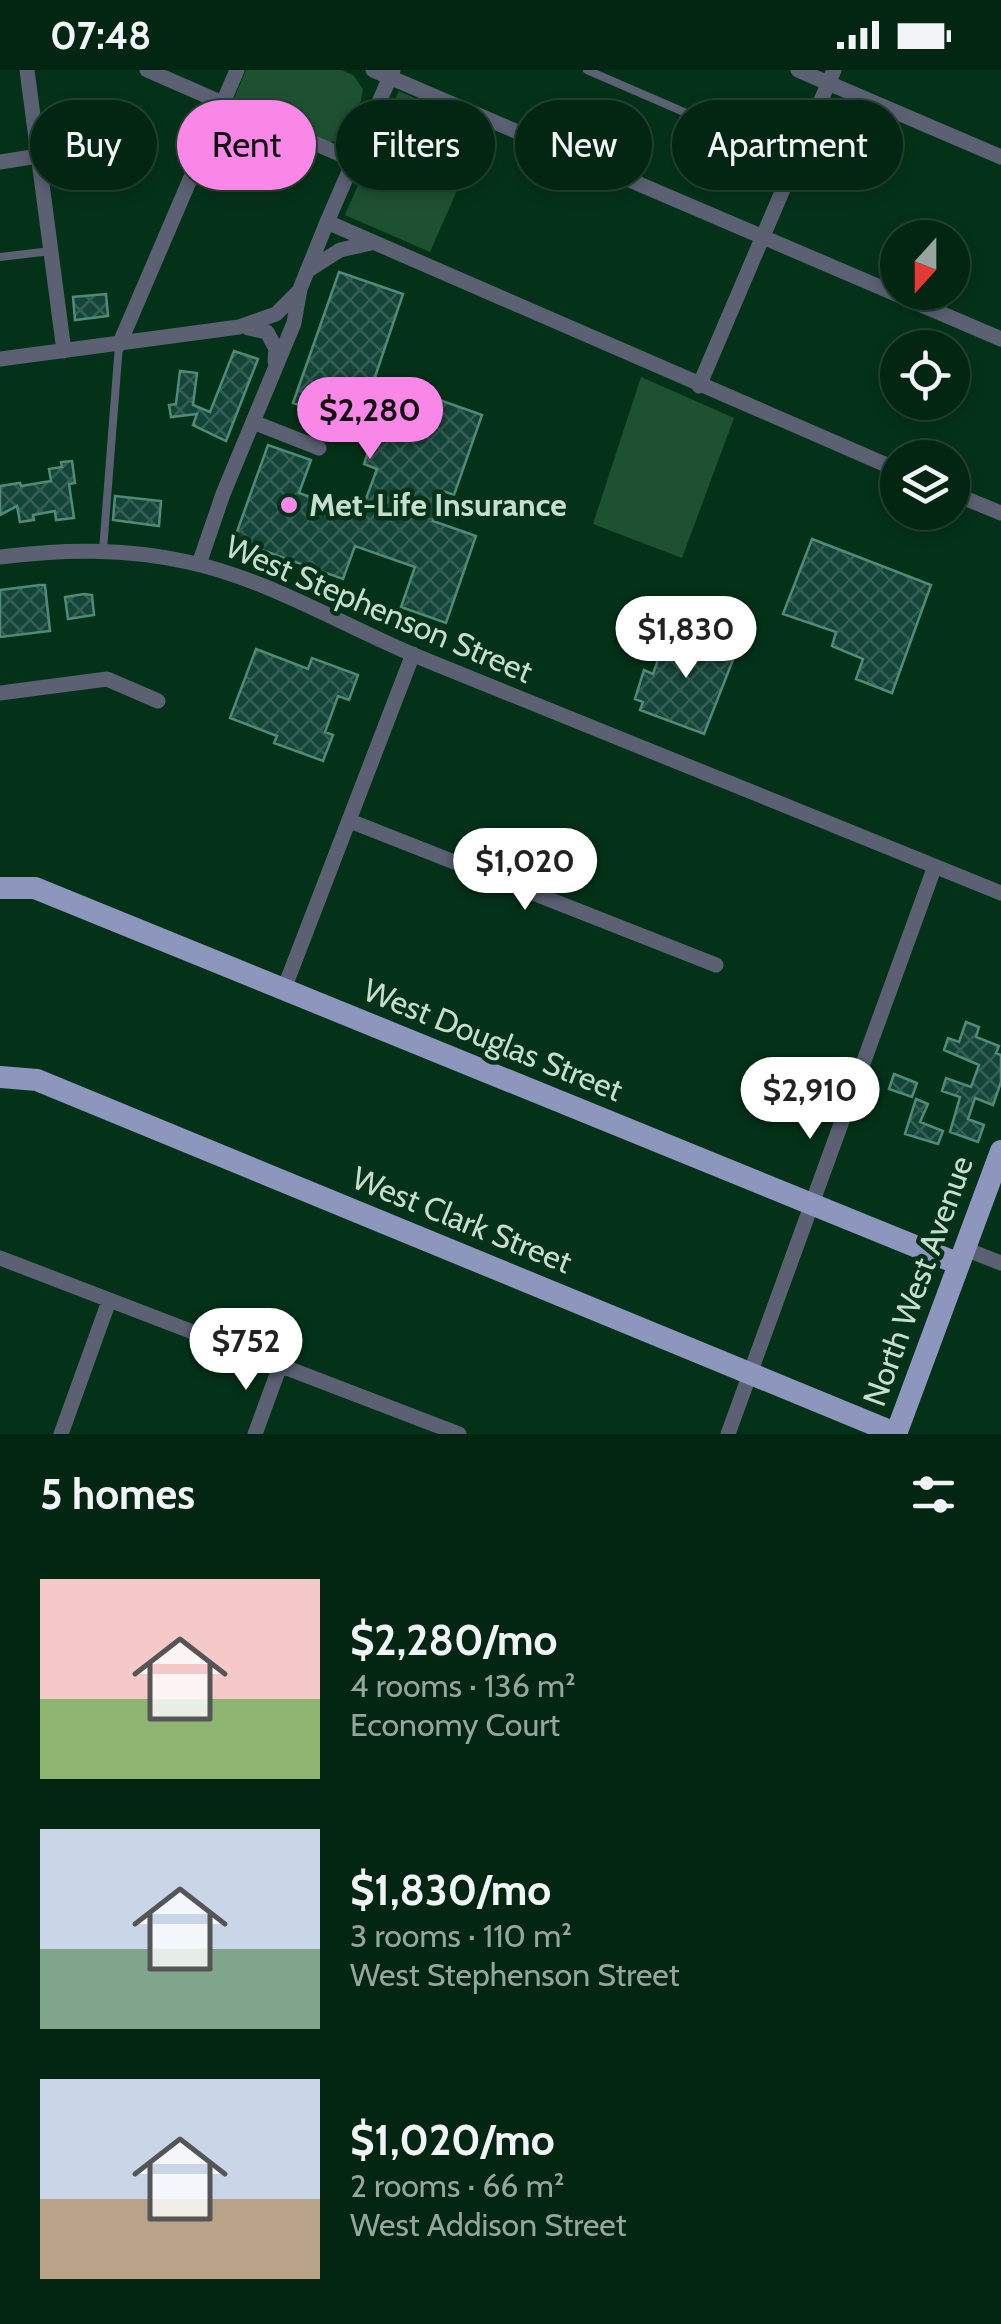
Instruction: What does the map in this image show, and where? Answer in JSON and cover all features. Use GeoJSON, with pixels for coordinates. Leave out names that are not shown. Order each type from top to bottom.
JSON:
{"type":"FeatureCollection","features":[{"type":"Feature","properties":{"kind":"main road","name":"West Douglas Street"},"geometry":{"type":"LineString","coordinates":[[0,888],[35,888],[811,1204],[962,1257]]}},
{"type":"Feature","properties":{"kind":"main road","name":"West Clark Street"},"geometry":{"type":"LineString","coordinates":[[0,1077],[36,1080],[896,1434]]}},
{"type":"Feature","properties":{"kind":"main road","name":"North West Avenue"},"geometry":{"type":"LineString","coordinates":[[896,1434],[1001,1151]]}},
{"type":"Feature","properties":{"kind":"street"},"geometry":{"type":"LineString","coordinates":[[27,70],[31,100]]}},
{"type":"Feature","properties":{"kind":"street"},"geometry":{"type":"LineString","coordinates":[[147,70],[214,100]]}},
{"type":"Feature","properties":{"kind":"street"},"geometry":{"type":"LineString","coordinates":[[225,100],[236,70]]}},
{"type":"Feature","properties":{"kind":"street"},"geometry":{"type":"LineString","coordinates":[[373,70],[392,73],[1001,339]]}},
{"type":"Feature","properties":{"kind":"street"},"geometry":{"type":"LineString","coordinates":[[798,70],[831,77],[1001,157]]}},
{"type":"Feature","properties":{"kind":"street"},"geometry":{"type":"LineString","coordinates":[[380,100],[392,73]]}},
{"type":"Feature","properties":{"kind":"street"},"geometry":{"type":"LineString","coordinates":[[821,100],[831,77]]}},
{"type":"Feature","properties":{"kind":"street"},"geometry":{"type":"LineString","coordinates":[[0,162],[30,157]]}},
{"type":"Feature","properties":{"kind":"street"},"geometry":{"type":"LineString","coordinates":[[43,190],[64,351]]}},
{"type":"Feature","properties":{"kind":"street"},"geometry":{"type":"LineString","coordinates":[[119,345],[186,190]]}},
{"type":"Feature","properties":{"kind":"street"},"geometry":{"type":"LineString","coordinates":[[199,564],[294,323],[300,289],[340,190]]}},
{"type":"Feature","properties":{"kind":"street"},"geometry":{"type":"LineString","coordinates":[[699,386],[782,190]]}},
{"type":"Feature","properties":{"kind":"street"},"geometry":{"type":"LineString","coordinates":[[326,222],[880,462]]}},
{"type":"Feature","properties":{"kind":"street"},"geometry":{"type":"LineString","coordinates":[[308,271],[340,250],[372,243]]}},
{"type":"Feature","properties":{"kind":"street"},"geometry":{"type":"LineString","coordinates":[[0,359],[238,327],[276,314],[300,289]]}},
{"type":"Feature","properties":{"kind":"street"},"geometry":{"type":"LineString","coordinates":[[238,327],[260,329],[273,340],[274,371]]}},
{"type":"Feature","properties":{"kind":"street"},"geometry":{"type":"LineString","coordinates":[[253,422],[319,448]]}},
{"type":"Feature","properties":{"kind":"street"},"geometry":{"type":"LineString","coordinates":[[970,500],[1001,513]]}},
{"type":"Feature","properties":{"kind":"street","name":"West Stephenson Street"},"geometry":{"type":"LineString","coordinates":[[0,556],[62,549],[104,550],[199,564],[1001,893]]}},
{"type":"Feature","properties":{"kind":"street"},"geometry":{"type":"LineString","coordinates":[[284,989],[413,654]]}},
{"type":"Feature","properties":{"kind":"street"},"geometry":{"type":"LineString","coordinates":[[0,693],[106,679],[158,701]]}},
{"type":"Feature","properties":{"kind":"street"},"geometry":{"type":"LineString","coordinates":[[350,820],[716,965]]}},
{"type":"Feature","properties":{"kind":"street"},"geometry":{"type":"LineString","coordinates":[[728,1434],[935,866]]}},
{"type":"Feature","properties":{"kind":"street","name":"West Douglas Street"},"geometry":{"type":"LineString","coordinates":[[962,1257],[1001,1263]]}},
{"type":"Feature","properties":{"kind":"street"},"geometry":{"type":"LineString","coordinates":[[0,1258],[460,1434]]}},
{"type":"Feature","properties":{"kind":"street"},"geometry":{"type":"LineString","coordinates":[[61,1434],[108,1301]]}},
{"type":"Feature","properties":{"kind":"street"},"geometry":{"type":"LineString","coordinates":[[256,1434],[280,1366]]}},
{"type":"Feature","properties":{"kind":"lane"},"geometry":{"type":"LineString","coordinates":[[586,70],[672,107]]}},
{"type":"Feature","properties":{"kind":"lane"},"geometry":{"type":"LineString","coordinates":[[0,258],[51,251]]}},
{"type":"Feature","properties":{"kind":"lane"},"geometry":{"type":"LineString","coordinates":[[104,550],[119,345]]}},
{"type":"Feature","properties":{"kind":"green space"},"geometry":{"type":"Polygon","coordinates":[[[246,70],[341,70],[353,75],[363,89],[361,100],[336,100],[336,140],[330,142],[316,136],[316,100],[233,100],[246,70]]]}},
{"type":"Feature","properties":{"kind":"green space"},"geometry":{"type":"Polygon","coordinates":[[[399,91],[419,100],[395,100],[399,91]]]}},
{"type":"Feature","properties":{"kind":"green space"},"geometry":{"type":"Polygon","coordinates":[[[356,190],[457,190],[430,252],[345,215],[356,190]]]}},
{"type":"Feature","properties":{"kind":"green space"},"geometry":{"type":"Polygon","coordinates":[[[641,377],[734,418],[682,558],[593,524],[641,377]]]}},
{"type":"Feature","properties":{"kind":"building","name":"Met-Life Insurance"},"geometry":{"type":"Polygon","coordinates":[[[339,272],[403,294],[375,377],[482,415],[454,495],[443,491],[433,521],[476,536],[446,623],[401,607],[415,567],[355,546],[343,579],[234,540],[268,445],[311,460],[299,493],[360,515],[377,469],[364,464],[375,432],[293,403],[339,272]]]}},
{"type":"Feature","properties":{"kind":"building"},"geometry":{"type":"Polygon","coordinates":[[[106,294],[108,316],[75,320],[73,297],[106,294]]]}},
{"type":"Feature","properties":{"kind":"building"},"geometry":{"type":"Polygon","coordinates":[[[234,351],[258,359],[226,441],[193,425],[197,414],[171,417],[169,405],[176,404],[180,371],[197,373],[193,405],[210,412],[234,351]]]}},
{"type":"Feature","properties":{"kind":"building"},"geometry":{"type":"Polygon","coordinates":[[[72,461],[75,483],[69,484],[74,518],[56,520],[55,511],[20,522],[17,506],[0,515],[0,486],[51,481],[49,469],[72,461]]]}},
{"type":"Feature","properties":{"kind":"building"},"geometry":{"type":"Polygon","coordinates":[[[115,496],[161,501],[159,526],[113,520],[115,496]]]}},
{"type":"Feature","properties":{"kind":"building"},"geometry":{"type":"Polygon","coordinates":[[[812,539],[931,585],[892,693],[856,679],[863,659],[832,646],[836,632],[783,614],[812,539]]]}},
{"type":"Feature","properties":{"kind":"building"},"geometry":{"type":"Polygon","coordinates":[[[45,585],[50,631],[0,637],[0,590],[45,585]]]}},
{"type":"Feature","properties":{"kind":"building"},"geometry":{"type":"Polygon","coordinates":[[[92,595],[94,615],[68,619],[65,597],[92,595]]]}},
{"type":"Feature","properties":{"kind":"building"},"geometry":{"type":"Polygon","coordinates":[[[669,629],[736,652],[704,734],[640,710],[643,702],[635,699],[644,670],[653,674],[669,629]]]}},
{"type":"Feature","properties":{"kind":"building"},"geometry":{"type":"Polygon","coordinates":[[[256,649],[308,669],[312,658],[358,675],[349,700],[338,696],[325,732],[333,735],[323,761],[274,743],[277,736],[230,718],[256,649]]]}},
{"type":"Feature","properties":{"kind":"building"},"geometry":{"type":"Polygon","coordinates":[[[966,1022],[979,1027],[976,1037],[999,1046],[996,1053],[1001,1055],[1001,1082],[993,1105],[975,1098],[968,1119],[984,1125],[978,1142],[950,1132],[960,1097],[942,1091],[946,1078],[971,1087],[979,1065],[944,1050],[948,1038],[959,1042],[966,1022]]]}},
{"type":"Feature","properties":{"kind":"building"},"geometry":{"type":"Polygon","coordinates":[[[894,1074],[917,1083],[912,1097],[889,1089],[894,1074]]]}},
{"type":"Feature","properties":{"kind":"building"},"geometry":{"type":"Polygon","coordinates":[[[916,1099],[928,1104],[920,1122],[943,1131],[938,1144],[905,1134],[916,1099]]]}},
{"type":"Feature","properties":{"kind":"place","name":"Met-Life Insurance"},"geometry":{"type":"Point","coordinates":[289,505]}}]}
